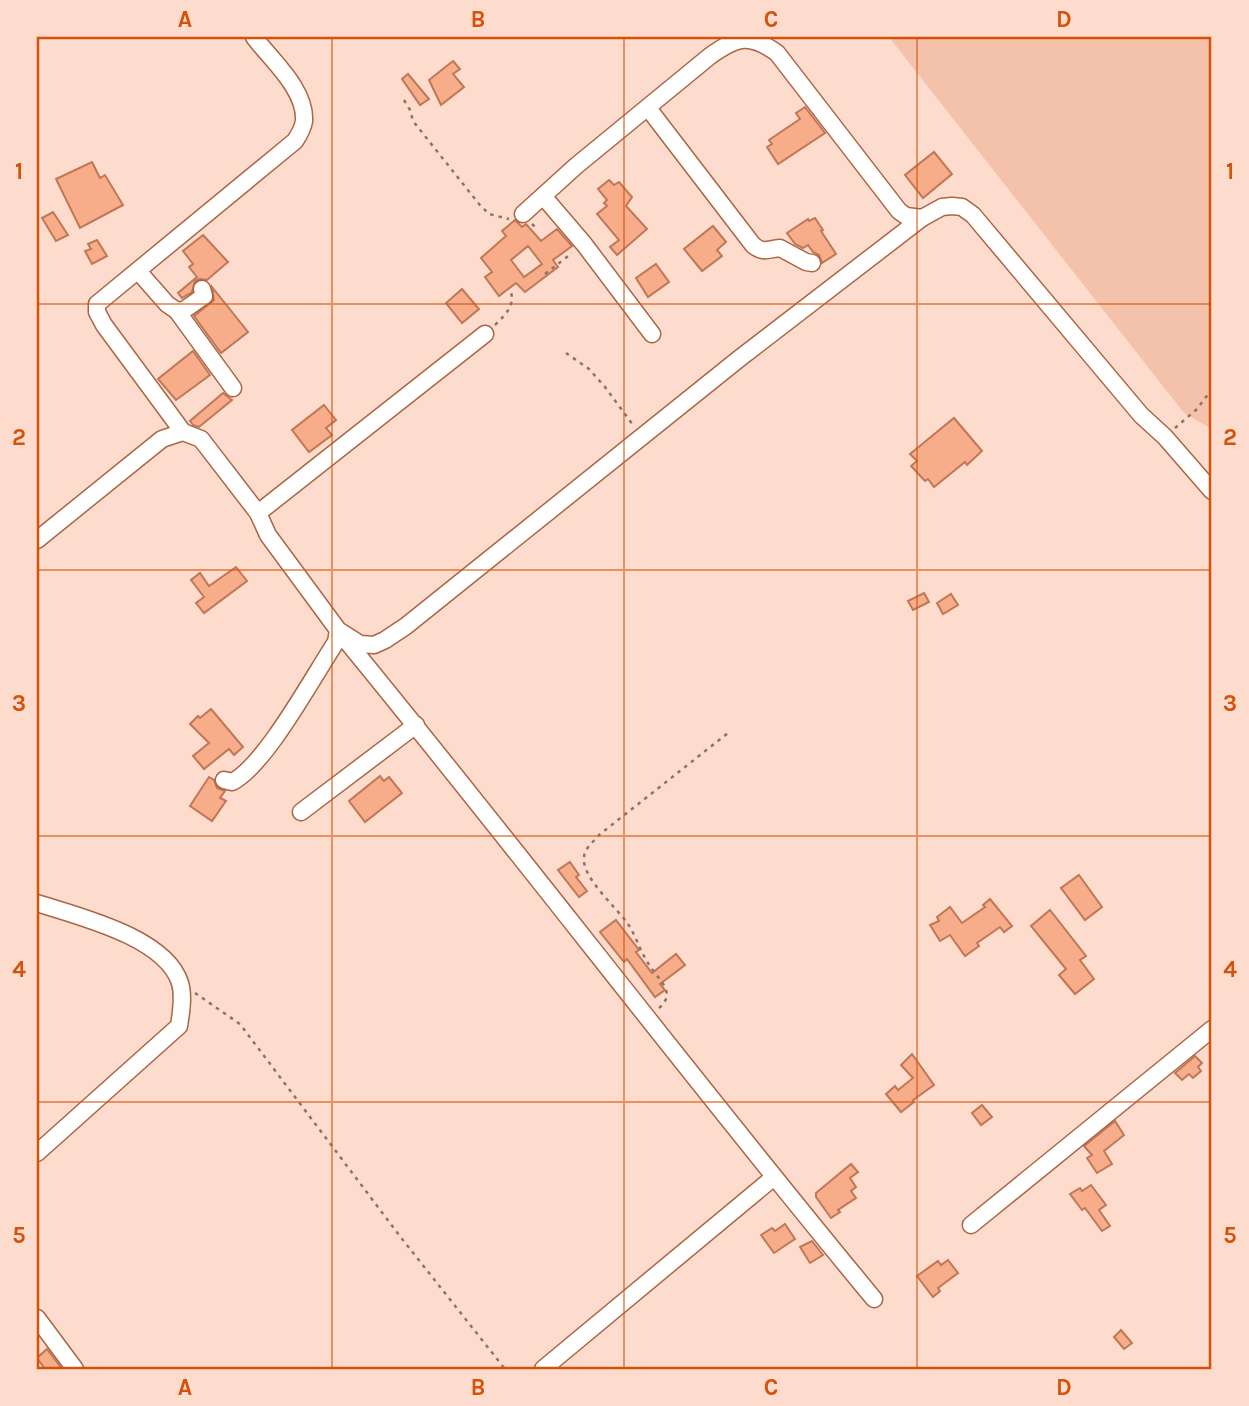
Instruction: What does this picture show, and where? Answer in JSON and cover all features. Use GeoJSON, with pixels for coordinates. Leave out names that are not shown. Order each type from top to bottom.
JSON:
{"type":"FeatureCollection","features":[{"type":"Feature","properties":{"kind":"street"},"geometry":{"type":"LineString","coordinates":[[254,37],[296,90],[304,118],[296,141],[97,304],[97,312],[183,432],[201,439],[258,513],[268,535],[338,630],[874,1299]]}},
{"type":"Feature","properties":{"kind":"street"},"geometry":{"type":"LineString","coordinates":[[523,214],[576,166],[729,42],[741,39],[755,40],[777,53],[899,211],[906,216],[922,218]]}},
{"type":"Feature","properties":{"kind":"street"},"geometry":{"type":"LineString","coordinates":[[648,108],[753,245],[760,251],[780,248],[813,263]]}},
{"type":"Feature","properties":{"kind":"street"},"geometry":{"type":"LineString","coordinates":[[543,196],[584,244],[652,334]]}},
{"type":"Feature","properties":{"kind":"street"},"geometry":{"type":"LineString","coordinates":[[338,630],[360,644],[374,645],[406,626],[642,436],[922,218],[942,207],[952,205],[973,215],[1141,415],[1165,437],[1212,491]]}},
{"type":"Feature","properties":{"kind":"street"},"geometry":{"type":"LineString","coordinates":[[138,271],[167,304],[177,311],[233,388]]}},
{"type":"Feature","properties":{"kind":"street"},"geometry":{"type":"LineString","coordinates":[[177,311],[184,310],[204,296],[202,289]]}},
{"type":"Feature","properties":{"kind":"street"},"geometry":{"type":"LineString","coordinates":[[258,513],[485,334]]}},
{"type":"Feature","properties":{"kind":"street"},"geometry":{"type":"LineString","coordinates":[[37,540],[162,439],[183,432]]}},
{"type":"Feature","properties":{"kind":"street"},"geometry":{"type":"LineString","coordinates":[[224,780],[232,782],[238,779],[260,760],[336,642],[338,630]]}},
{"type":"Feature","properties":{"kind":"street"},"geometry":{"type":"LineString","coordinates":[[301,812],[416,725]]}},
{"type":"Feature","properties":{"kind":"street"},"geometry":{"type":"LineString","coordinates":[[37,903],[93,922],[153,948],[171,966],[180,983],[182,1005],[179,1026],[37,1153]]}},
{"type":"Feature","properties":{"kind":"street"},"geometry":{"type":"LineString","coordinates":[[971,1225],[1212,1029]]}},
{"type":"Feature","properties":{"kind":"street"},"geometry":{"type":"LineString","coordinates":[[543,1369],[774,1177]]}},
{"type":"Feature","properties":{"kind":"street"},"geometry":{"type":"LineString","coordinates":[[37,1318],[75,1369]]}},
{"type":"Feature","properties":{"kind":"path"},"geometry":{"type":"LineString","coordinates":[[404,100],[413,121],[465,189],[489,214],[510,219],[523,214]]}},
{"type":"Feature","properties":{"kind":"path"},"geometry":{"type":"LineString","coordinates":[[545,274],[584,244]]}},
{"type":"Feature","properties":{"kind":"path"},"geometry":{"type":"LineString","coordinates":[[485,334],[509,310],[513,297],[510,289]]}},
{"type":"Feature","properties":{"kind":"path"},"geometry":{"type":"LineString","coordinates":[[566,353],[597,378],[642,436]]}},
{"type":"Feature","properties":{"kind":"path"},"geometry":{"type":"LineString","coordinates":[[1165,437],[1197,409],[1212,389]]}},
{"type":"Feature","properties":{"kind":"path"},"geometry":{"type":"LineString","coordinates":[[648,1017],[666,1002],[663,985],[648,964],[629,926],[590,877],[584,866],[584,856],[587,848],[599,835],[728,733]]}},
{"type":"Feature","properties":{"kind":"path"},"geometry":{"type":"LineString","coordinates":[[180,983],[240,1024],[399,1235],[505,1369]]}},
{"type":"Feature","properties":{"kind":"shaded area"},"geometry":{"type":"Polygon","coordinates":[[[889,37],[1212,37],[1212,429],[1184,413],[889,37]]]}},
{"type":"Feature","properties":{"kind":"building"},"geometry":{"type":"Polygon","coordinates":[[[453,61],[460,69],[453,74],[464,87],[441,105],[429,80],[453,61]]]}},
{"type":"Feature","properties":{"kind":"building"},"geometry":{"type":"Polygon","coordinates":[[[408,74],[429,99],[420,105],[402,79],[408,74]]]}},
{"type":"Feature","properties":{"kind":"building"},"geometry":{"type":"Polygon","coordinates":[[[805,107],[825,133],[778,164],[767,147],[772,144],[769,140],[800,119],[796,113],[805,107]]]}},
{"type":"Feature","properties":{"kind":"building"},"geometry":{"type":"Polygon","coordinates":[[[934,152],[952,174],[923,198],[905,175],[934,152]]]}},
{"type":"Feature","properties":{"kind":"building"},"geometry":{"type":"Polygon","coordinates":[[[92,162],[100,178],[105,175],[123,205],[80,228],[56,179],[92,162]]]}},
{"type":"Feature","properties":{"kind":"building"},"geometry":{"type":"Polygon","coordinates":[[[609,180],[614,185],[619,182],[632,197],[626,206],[647,229],[617,255],[610,247],[619,240],[597,214],[607,206],[604,203],[607,200],[598,189],[609,180]]]}},
{"type":"Feature","properties":{"kind":"building"},"geometry":{"type":"Polygon","coordinates":[[[53,212],[68,235],[56,241],[42,218],[53,212]]]}},
{"type":"Feature","properties":{"kind":"building"},"geometry":{"type":"Polygon","coordinates":[[[815,218],[836,254],[822,263],[819,255],[808,245],[803,248],[795,244],[787,233],[808,219],[809,221],[815,218]]]}},
{"type":"Feature","properties":{"kind":"building"},"geometry":{"type":"Polygon","coordinates":[[[515,220],[522,227],[526,224],[541,241],[557,229],[572,246],[553,260],[558,267],[525,292],[516,283],[499,296],[485,277],[492,272],[481,258],[506,236],[502,231],[515,220]],[[528,246],[511,260],[524,277],[542,264],[528,246]]]}},
{"type":"Feature","properties":{"kind":"building"},"geometry":{"type":"Polygon","coordinates":[[[713,226],[726,242],[717,250],[722,256],[702,271],[684,249],[713,226]]]}},
{"type":"Feature","properties":{"kind":"building"},"geometry":{"type":"Polygon","coordinates":[[[203,235],[228,262],[207,280],[195,281],[192,292],[182,298],[178,293],[197,277],[189,267],[193,264],[183,251],[203,235]]]}},
{"type":"Feature","properties":{"kind":"building"},"geometry":{"type":"Polygon","coordinates":[[[97,240],[107,256],[92,264],[85,251],[91,249],[88,244],[97,240]]]}},
{"type":"Feature","properties":{"kind":"building"},"geometry":{"type":"Polygon","coordinates":[[[656,264],[669,282],[648,297],[636,278],[656,264]]]}},
{"type":"Feature","properties":{"kind":"building"},"geometry":{"type":"Polygon","coordinates":[[[212,287],[248,332],[221,353],[194,316],[214,300],[212,287]]]}},
{"type":"Feature","properties":{"kind":"building"},"geometry":{"type":"Polygon","coordinates":[[[462,289],[479,309],[462,323],[446,303],[462,289]]]}},
{"type":"Feature","properties":{"kind":"building"},"geometry":{"type":"Polygon","coordinates":[[[193,351],[210,375],[176,400],[158,379],[193,351]]]}},
{"type":"Feature","properties":{"kind":"building"},"geometry":{"type":"Polygon","coordinates":[[[223,393],[232,400],[199,427],[193,425],[190,421],[223,393]]]}},
{"type":"Feature","properties":{"kind":"building"},"geometry":{"type":"Polygon","coordinates":[[[324,405],[336,420],[326,428],[332,435],[309,452],[292,430],[324,405]]]}},
{"type":"Feature","properties":{"kind":"building"},"geometry":{"type":"Polygon","coordinates":[[[954,418],[982,451],[967,465],[965,462],[934,487],[911,466],[917,461],[910,454],[954,418]]]}},
{"type":"Feature","properties":{"kind":"building"},"geometry":{"type":"Polygon","coordinates":[[[236,567],[247,581],[204,613],[196,603],[204,597],[191,580],[200,573],[209,586],[236,567]]]}},
{"type":"Feature","properties":{"kind":"building"},"geometry":{"type":"Polygon","coordinates":[[[924,593],[929,602],[913,610],[908,601],[924,593]]]}},
{"type":"Feature","properties":{"kind":"building"},"geometry":{"type":"Polygon","coordinates":[[[951,594],[958,605],[943,614],[937,603],[951,594]]]}},
{"type":"Feature","properties":{"kind":"building"},"geometry":{"type":"Polygon","coordinates":[[[211,709],[243,747],[234,755],[229,749],[204,769],[193,756],[209,743],[190,724],[211,709]]]}},
{"type":"Feature","properties":{"kind":"building"},"geometry":{"type":"Polygon","coordinates":[[[380,776],[384,781],[389,777],[402,793],[365,822],[349,801],[380,776]]]}},
{"type":"Feature","properties":{"kind":"building"},"geometry":{"type":"Polygon","coordinates":[[[209,777],[214,780],[217,788],[225,791],[220,798],[226,801],[212,821],[190,806],[209,777]]]}},
{"type":"Feature","properties":{"kind":"building"},"geometry":{"type":"Polygon","coordinates":[[[570,862],[579,875],[576,877],[587,891],[579,897],[558,870],[570,862]]]}},
{"type":"Feature","properties":{"kind":"building"},"geometry":{"type":"Polygon","coordinates":[[[1079,875],[1102,907],[1085,920],[1061,888],[1079,875]]]}},
{"type":"Feature","properties":{"kind":"building"},"geometry":{"type":"Polygon","coordinates":[[[990,899],[1012,926],[1004,932],[1000,927],[977,943],[979,946],[965,956],[950,935],[940,941],[930,925],[939,921],[937,917],[950,907],[962,923],[985,907],[983,905],[990,899]]]}},
{"type":"Feature","properties":{"kind":"building"},"geometry":{"type":"Polygon","coordinates":[[[1050,910],[1086,956],[1080,960],[1094,979],[1075,994],[1059,975],[1066,969],[1031,926],[1050,910]]]}},
{"type":"Feature","properties":{"kind":"building"},"geometry":{"type":"Polygon","coordinates":[[[616,920],[639,950],[636,952],[652,973],[676,954],[685,965],[660,984],[665,990],[655,997],[627,959],[624,962],[600,932],[616,920]]]}},
{"type":"Feature","properties":{"kind":"building"},"geometry":{"type":"Polygon","coordinates":[[[912,1054],[934,1085],[901,1112],[886,1094],[895,1086],[898,1090],[913,1078],[901,1065],[912,1054]]]}},
{"type":"Feature","properties":{"kind":"building"},"geometry":{"type":"Polygon","coordinates":[[[1195,1056],[1202,1063],[1198,1067],[1201,1071],[1193,1078],[1189,1074],[1182,1080],[1175,1073],[1195,1056]]]}},
{"type":"Feature","properties":{"kind":"building"},"geometry":{"type":"Polygon","coordinates":[[[982,1105],[992,1117],[981,1125],[972,1113],[982,1105]]]}},
{"type":"Feature","properties":{"kind":"building"},"geometry":{"type":"Polygon","coordinates":[[[1115,1121],[1124,1135],[1104,1151],[1112,1164],[1097,1173],[1087,1158],[1092,1155],[1084,1146],[1115,1121]]]}},
{"type":"Feature","properties":{"kind":"building"},"geometry":{"type":"Polygon","coordinates":[[[851,1164],[858,1172],[850,1178],[856,1187],[851,1191],[856,1198],[831,1218],[816,1193],[851,1164]]]}},
{"type":"Feature","properties":{"kind":"building"},"geometry":{"type":"Polygon","coordinates":[[[1091,1185],[1106,1205],[1099,1210],[1110,1226],[1102,1231],[1085,1208],[1082,1210],[1070,1194],[1091,1185]]]}},
{"type":"Feature","properties":{"kind":"building"},"geometry":{"type":"Polygon","coordinates":[[[785,1224],[795,1239],[774,1253],[761,1235],[772,1228],[775,1231],[785,1224]]]}},
{"type":"Feature","properties":{"kind":"building"},"geometry":{"type":"Polygon","coordinates":[[[812,1241],[823,1255],[810,1263],[800,1247],[812,1241]]]}},
{"type":"Feature","properties":{"kind":"building"},"geometry":{"type":"Polygon","coordinates":[[[948,1260],[958,1273],[938,1288],[940,1291],[933,1297],[917,1276],[938,1261],[941,1265],[948,1260]]]}},
{"type":"Feature","properties":{"kind":"building"},"geometry":{"type":"Polygon","coordinates":[[[1121,1330],[1132,1343],[1124,1349],[1114,1337],[1121,1330]]]}},
{"type":"Feature","properties":{"kind":"building"},"geometry":{"type":"Polygon","coordinates":[[[47,1349],[62,1369],[45,1369],[37,1358],[47,1349]]]}}]}
